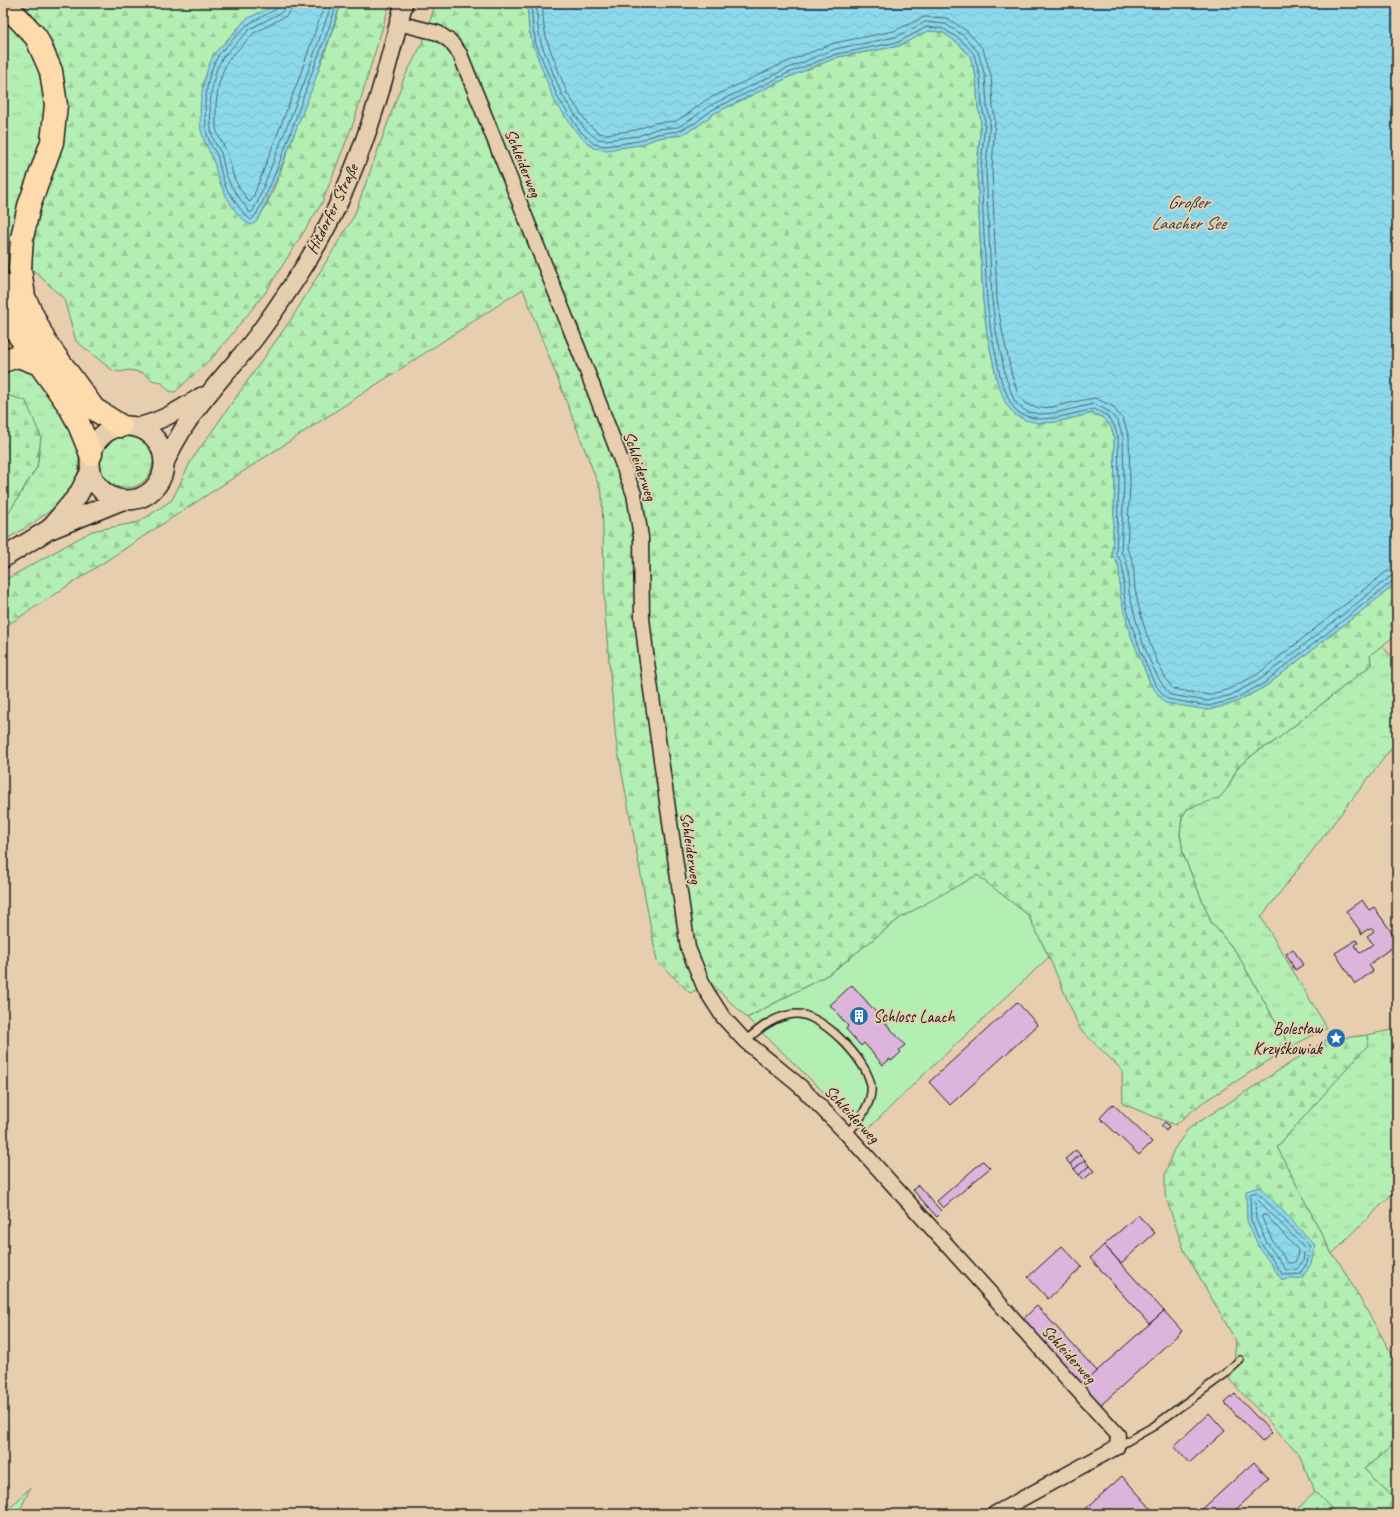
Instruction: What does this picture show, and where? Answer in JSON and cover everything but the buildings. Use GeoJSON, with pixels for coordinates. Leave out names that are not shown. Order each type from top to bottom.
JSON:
{"type":"FeatureCollection","features":[{"type":"Feature","properties":{"kind":"highway"},"geometry":{"type":"LineString","coordinates":[[4,3],[36,37],[51,71],[56,105],[52,142],[29,206],[22,238],[20,268],[24,297],[42,354]]}},
{"type":"Feature","properties":{"kind":"highway"},"geometry":{"type":"LineString","coordinates":[[3,284],[78,422],[91,462]]}},
{"type":"Feature","properties":{"kind":"highway"},"geometry":{"type":"LineString","coordinates":[[3,313],[94,409],[129,427]]}},
{"type":"Feature","properties":{"kind":"highway"},"geometry":{"type":"LineString","coordinates":[[3,361],[18,356],[42,354]]}},
{"type":"Feature","properties":{"kind":"main road"},"geometry":{"type":"LineString","coordinates":[[3,558],[48,530],[122,500],[134,499],[146,495],[155,487],[162,477],[164,465],[163,454],[154,437],[146,431],[129,427],[111,429],[102,435],[95,444],[91,462],[78,495],[48,530]]}},
{"type":"Feature","properties":{"kind":"main road"},"geometry":{"type":"LineString","coordinates":[[91,462],[95,482],[111,497],[122,500]]}},
{"type":"Feature","properties":{"kind":"street","name":"Hitdorfer Straße"},"geometry":{"type":"LineString","coordinates":[[164,465],[179,435],[211,390],[252,343],[301,271],[318,243],[335,210],[360,152],[377,102],[404,3]]}},
{"type":"Feature","properties":{"kind":"street","name":"Schleiderweg"},"geometry":{"type":"LineString","coordinates":[[398,23],[438,33],[450,41],[460,54],[580,353],[634,494],[641,537],[642,618],[647,662],[688,948],[705,989],[723,1017],[745,1041],[801,1087],[846,1134],[1118,1435],[1116,1447]]}},
{"type":"Feature","properties":{"kind":"street","name":"Hitdorfer Straße"},"geometry":{"type":"LineString","coordinates":[[129,427],[150,424],[165,418],[211,390]]}},
{"type":"Feature","properties":{"kind":"street"},"geometry":{"type":"LineString","coordinates":[[994,1514],[1116,1447]]}},
{"type":"Feature","properties":{"kind":"lane"},"geometry":{"type":"LineString","coordinates":[[745,1041],[775,1018],[787,1015],[797,1014],[809,1016],[831,1031],[863,1066],[869,1077],[871,1087],[865,1112],[846,1134]]}},
{"type":"Feature","properties":{"kind":"lane"},"geometry":{"type":"LineString","coordinates":[[1116,1447],[1154,1426],[1225,1374],[1240,1360]]}},
{"type":"Feature","properties":{"kind":"green space"},"geometry":{"type":"Polygon","coordinates":[[[23,3],[280,3],[244,22],[224,43],[204,80],[201,102],[201,124],[206,145],[213,156],[220,183],[227,197],[255,223],[267,204],[277,182],[341,3],[390,3],[354,121],[322,203],[265,293],[215,355],[175,392],[169,391],[162,383],[152,380],[143,373],[129,370],[120,372],[112,370],[76,341],[64,299],[32,269],[34,225],[64,89],[53,42],[23,3]]]}},
{"type":"Feature","properties":{"kind":"green space"},"geometry":{"type":"Polygon","coordinates":[[[436,3],[527,3],[529,29],[533,45],[640,145],[657,138],[680,135],[698,126],[713,114],[789,77],[838,57],[899,46],[927,31],[942,32],[958,43],[970,56],[976,77],[978,107],[981,120],[977,169],[983,301],[987,333],[997,381],[1039,423],[1056,422],[1093,413],[1103,418],[1111,427],[1114,437],[1115,484],[1112,557],[1118,565],[1120,592],[1127,620],[1151,685],[1208,710],[1234,703],[1266,686],[1397,583],[1397,634],[1370,655],[1371,665],[1271,744],[1259,750],[1238,767],[1227,789],[1219,798],[1187,809],[1182,817],[1180,833],[1183,854],[1211,922],[1236,952],[1290,1047],[1202,1103],[1175,1125],[1123,1104],[1122,1070],[1080,1029],[1049,957],[1028,915],[900,918],[831,973],[747,1018],[711,983],[690,993],[657,961],[616,741],[605,616],[602,494],[523,289],[3,628],[3,581],[92,531],[139,522],[172,500],[191,461],[292,318],[354,216],[404,78],[422,44],[436,3]]]}},
{"type":"Feature","properties":{"kind":"green space"},"geometry":{"type":"Polygon","coordinates":[[[3,12],[33,51],[44,79],[47,125],[11,274],[9,276],[3,267],[3,12]]]}},
{"type":"Feature","properties":{"kind":"green space"},"geometry":{"type":"Polygon","coordinates":[[[25,364],[41,378],[78,444],[79,468],[75,484],[54,508],[30,525],[3,541],[3,522],[37,467],[41,437],[4,394],[3,395],[3,369],[25,364]]]}},
{"type":"Feature","properties":{"kind":"green space"},"geometry":{"type":"Polygon","coordinates":[[[4,394],[26,401],[41,437],[37,467],[3,522],[3,395],[4,394]]]}},
{"type":"Feature","properties":{"kind":"green space"},"geometry":{"type":"Polygon","coordinates":[[[121,434],[131,434],[145,442],[151,451],[153,461],[151,471],[145,480],[131,488],[121,488],[111,483],[104,476],[99,466],[99,456],[104,446],[111,439],[121,434]]]}},
{"type":"Feature","properties":{"kind":"green space"},"geometry":{"type":"Polygon","coordinates":[[[1382,645],[1397,665],[1397,741],[1261,917],[1327,1028],[1290,1047],[1236,952],[1211,922],[1183,854],[1180,833],[1182,817],[1187,809],[1227,789],[1238,767],[1259,750],[1271,744],[1371,665],[1370,655],[1382,645]]]}},
{"type":"Feature","properties":{"kind":"green space"},"geometry":{"type":"Polygon","coordinates":[[[977,875],[1028,915],[1049,957],[865,1132],[747,1018],[831,973],[900,918],[977,875]]]}},
{"type":"Feature","properties":{"kind":"green space"},"geometry":{"type":"Polygon","coordinates":[[[1397,1027],[1397,1189],[1332,1254],[1277,1147],[1367,1045],[1367,1035],[1392,1030],[1397,1027]]]}},
{"type":"Feature","properties":{"kind":"green space"},"geometry":{"type":"Polygon","coordinates":[[[1367,1035],[1368,1045],[1277,1147],[1332,1254],[1339,1262],[1397,1363],[1397,1442],[1364,1469],[1397,1501],[1397,1514],[1337,1514],[1315,1492],[1299,1454],[1229,1379],[1233,1373],[1236,1341],[1184,1250],[1165,1195],[1165,1175],[1173,1151],[1188,1129],[1326,1040],[1367,1035]]]}},
{"type":"Feature","properties":{"kind":"green space"},"geometry":{"type":"Polygon","coordinates":[[[1397,1442],[1397,1501],[1364,1469],[1397,1442]]]}},
{"type":"Feature","properties":{"kind":"green space"},"geometry":{"type":"Polygon","coordinates":[[[30,1488],[21,1508],[16,1514],[4,1514],[30,1488]]]}},
{"type":"Feature","properties":{"kind":"green space"},"geometry":{"type":"Polygon","coordinates":[[[1315,1492],[1337,1514],[1292,1514],[1315,1492]]]}},
{"type":"Feature","properties":{"kind":"water"},"geometry":{"type":"Polygon","coordinates":[[[280,3],[341,3],[313,86],[278,175],[261,215],[252,225],[240,216],[229,201],[204,140],[200,121],[202,90],[207,70],[217,50],[235,33],[244,21],[280,3]]]}},
{"type":"Feature","properties":{"kind":"water","name":"Großer Laacher See"},"geometry":{"type":"Polygon","coordinates":[[[527,3],[1397,3],[1397,583],[1266,686],[1234,703],[1208,710],[1165,703],[1151,685],[1131,636],[1120,595],[1119,568],[1117,561],[1112,557],[1115,484],[1114,437],[1111,427],[1103,418],[1093,413],[1056,422],[1039,423],[1025,420],[1015,415],[1006,404],[997,381],[987,333],[983,301],[977,169],[981,120],[978,107],[976,77],[970,56],[958,43],[942,32],[928,31],[899,46],[838,57],[789,77],[713,114],[698,126],[680,135],[657,138],[640,145],[606,150],[593,148],[577,133],[554,100],[533,45],[529,29],[527,3]]]}},
{"type":"Feature","properties":{"kind":"water"},"geometry":{"type":"Polygon","coordinates":[[[1260,1187],[1315,1245],[1311,1264],[1302,1278],[1282,1280],[1259,1247],[1247,1221],[1246,1191],[1260,1187]]]}},
{"type":"Feature","properties":{"kind":"place","name":"Schloss Laach"},"geometry":{"type":"Point","coordinates":[859,1016]}},
{"type":"Feature","properties":{"kind":"place","name":"Bolesław Krzyśkowiak"},"geometry":{"type":"Point","coordinates":[1336,1038]}}]}
